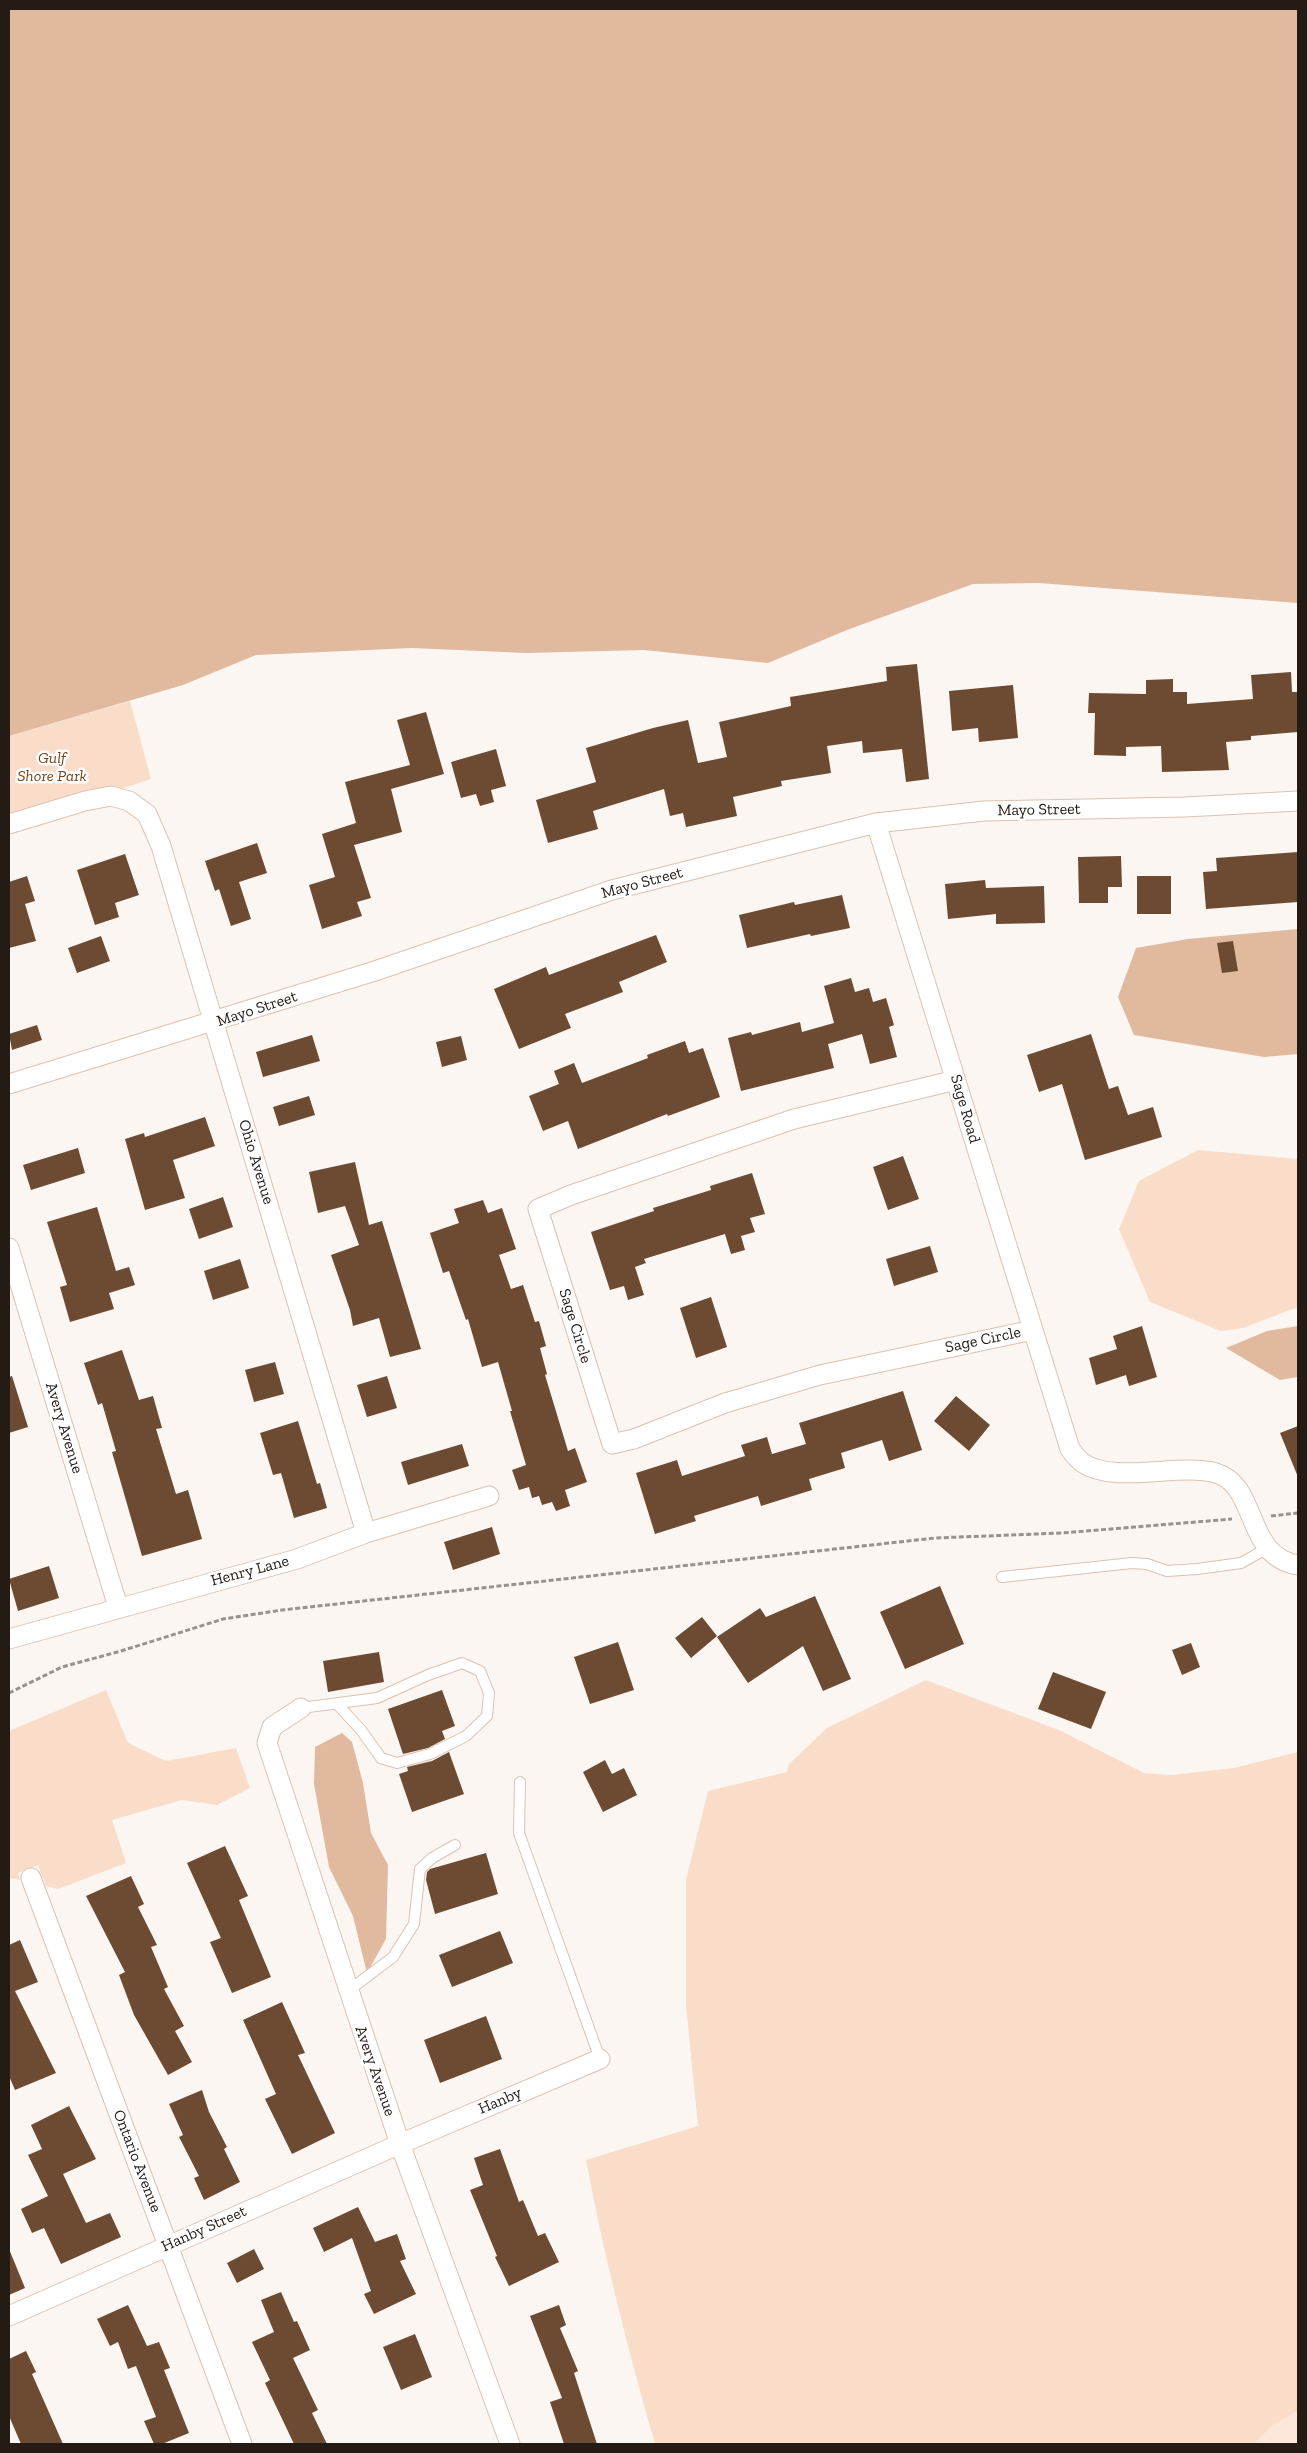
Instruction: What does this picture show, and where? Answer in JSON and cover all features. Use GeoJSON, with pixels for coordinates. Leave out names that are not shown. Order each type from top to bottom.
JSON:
{"type":"FeatureCollection","features":[{"type":"Feature","properties":{"kind":"street","name":"Ohio Avenue"},"geometry":{"type":"LineString","coordinates":[[9,824],[85,800],[111,796],[129,801],[147,814],[161,846],[366,1533]]}},
{"type":"Feature","properties":{"kind":"street","name":"Mayo Street"},"geometry":{"type":"LineString","coordinates":[[9,1084],[214,1023],[374,972],[612,890],[876,823],[984,812],[1185,807],[1298,800]]}},
{"type":"Feature","properties":{"kind":"street","name":"Sage Road"},"geometry":{"type":"LineString","coordinates":[[876,823],[1052,1396],[1070,1449],[1083,1463],[1103,1471],[1184,1470],[1215,1473],[1229,1480],[1238,1490],[1266,1549]]}},
{"type":"Feature","properties":{"kind":"street","name":"Sage Circle"},"geometry":{"type":"LineString","coordinates":[[956,1080],[794,1119],[572,1195],[538,1209],[612,1444],[634,1439],[725,1404],[820,1375],[1033,1330]]}},
{"type":"Feature","properties":{"kind":"street","name":"Avery Avenue"},"geometry":{"type":"LineString","coordinates":[[9,1248],[118,1607]]}},
{"type":"Feature","properties":{"kind":"street","name":"Henry Lane"},"geometry":{"type":"LineString","coordinates":[[9,1639],[118,1607],[297,1559],[366,1533],[489,1496]]}},
{"type":"Feature","properties":{"kind":"street"},"geometry":{"type":"LineString","coordinates":[[1266,1549],[1284,1562],[1298,1565]]}},
{"type":"Feature","properties":{"kind":"street","name":"Avery Avenue"},"geometry":{"type":"LineString","coordinates":[[301,1708],[272,1727],[267,1743],[400,2144],[510,2444]]}},
{"type":"Feature","properties":{"kind":"street","name":"Ontario Avenue"},"geometry":{"type":"LineString","coordinates":[[31,1878],[242,2444]]}},
{"type":"Feature","properties":{"kind":"street","name":"Hanby"},"geometry":{"type":"LineString","coordinates":[[400,2144],[600,2059]]}},
{"type":"Feature","properties":{"kind":"street","name":"Hanby Street"},"geometry":{"type":"LineString","coordinates":[[9,2316],[400,2144]]}},
{"type":"Feature","properties":{"kind":"lane"},"geometry":{"type":"LineString","coordinates":[[1002,1577],[1132,1563],[1147,1564],[1167,1571],[1197,1569],[1241,1563],[1266,1549]]}},
{"type":"Feature","properties":{"kind":"lane"},"geometry":{"type":"LineString","coordinates":[[301,1708],[377,1698],[428,1675],[462,1663],[480,1671],[489,1693],[487,1716],[466,1736],[430,1754],[397,1763],[380,1758],[361,1730],[337,1704]]}},
{"type":"Feature","properties":{"kind":"lane"},"geometry":{"type":"LineString","coordinates":[[520,1782],[519,1833],[600,2059]]}},
{"type":"Feature","properties":{"kind":"lane"},"geometry":{"type":"LineString","coordinates":[[348,1991],[393,1957],[414,1924],[420,1869],[432,1858],[454,1845]]}},
{"type":"Feature","properties":{"kind":"path"},"geometry":{"type":"LineString","coordinates":[[9,1693],[62,1667],[223,1620],[282,1610],[935,1538],[1062,1533],[1252,1518],[1298,1512]]}},
{"type":"Feature","properties":{"kind":"shaded area"},"geometry":{"type":"Polygon","coordinates":[[[9,9],[1298,9],[1298,603],[1039,583],[973,584],[847,630],[768,663],[644,650],[526,653],[412,648],[256,655],[183,685],[9,736],[9,9]]]}},
{"type":"Feature","properties":{"kind":"shaded area"},"geometry":{"type":"Polygon","coordinates":[[[1298,929],[1298,1054],[1264,1057],[1134,1035],[1118,997],[1136,948],[1188,939],[1298,929]]]}},
{"type":"Feature","properties":{"kind":"shaded area"},"geometry":{"type":"Polygon","coordinates":[[[1298,1326],[1298,1377],[1280,1380],[1226,1348],[1267,1331],[1298,1326]]]}},
{"type":"Feature","properties":{"kind":"shaded area"},"geometry":{"type":"Polygon","coordinates":[[[342,1733],[352,1742],[363,1783],[371,1833],[388,1865],[386,1939],[367,1973],[353,1916],[329,1867],[314,1784],[315,1747],[342,1733]]]}},
{"type":"Feature","properties":{"kind":"shaded area"},"geometry":{"type":"Polygon","coordinates":[[[1298,2411],[1298,2444],[1254,2444],[1273,2425],[1298,2411]]]}},
{"type":"Feature","properties":{"kind":"green space","name":"Gulf Shore Park"},"geometry":{"type":"Polygon","coordinates":[[[130,701],[151,779],[9,826],[9,736],[130,701]]]}},
{"type":"Feature","properties":{"kind":"green space"},"geometry":{"type":"Polygon","coordinates":[[[1198,1150],[1298,1159],[1298,1307],[1243,1328],[1221,1331],[1150,1302],[1119,1229],[1139,1181],[1198,1150]]]}},
{"type":"Feature","properties":{"kind":"green space"},"geometry":{"type":"Polygon","coordinates":[[[926,1680],[1059,1730],[1144,1773],[1171,1775],[1234,1768],[1298,1752],[1298,2411],[1273,2425],[1254,2444],[655,2444],[617,2303],[586,2160],[698,2126],[686,2005],[686,1880],[708,1791],[787,1772],[789,1764],[827,1728],[926,1680]]]}},
{"type":"Feature","properties":{"kind":"green space"},"geometry":{"type":"Polygon","coordinates":[[[106,1690],[128,1743],[166,1761],[236,1748],[250,1788],[217,1805],[182,1800],[112,1820],[126,1863],[58,1889],[46,1886],[38,1865],[18,1873],[20,1880],[9,1878],[9,1731],[106,1690]]]}},
{"type":"Feature","properties":{"kind":"building"},"geometry":{"type":"Polygon","coordinates":[[[917,664],[929,779],[906,782],[902,749],[863,753],[862,741],[827,746],[831,773],[781,781],[782,786],[733,797],[737,816],[686,827],[683,813],[670,816],[664,789],[593,811],[598,829],[548,843],[536,800],[596,782],[586,748],[653,728],[688,720],[698,763],[727,757],[719,722],[791,706],[790,697],[887,681],[886,667],[917,664]]]}},
{"type":"Feature","properties":{"kind":"building"},"geometry":{"type":"Polygon","coordinates":[[[1291,672],[1292,692],[1298,692],[1298,732],[1251,736],[1251,740],[1226,742],[1229,770],[1162,772],[1161,746],[1126,747],[1126,756],[1094,755],[1095,713],[1088,713],[1089,693],[1146,694],[1146,680],[1173,679],[1173,692],[1187,692],[1187,704],[1253,699],[1251,675],[1291,672]]]}},
{"type":"Feature","properties":{"kind":"building"},"geometry":{"type":"Polygon","coordinates":[[[1013,685],[1018,738],[979,742],[978,728],[952,731],[949,691],[1013,685]]]}},
{"type":"Feature","properties":{"kind":"building"},"geometry":{"type":"Polygon","coordinates":[[[426,712],[444,774],[391,789],[402,832],[354,845],[371,898],[357,902],[362,916],[322,929],[309,885],[335,877],[322,834],[356,823],[345,782],[410,765],[397,720],[426,712]]]}},
{"type":"Feature","properties":{"kind":"building"},"geometry":{"type":"Polygon","coordinates":[[[496,749],[506,786],[491,790],[494,802],[480,806],[476,794],[461,798],[451,762],[496,749]]]}},
{"type":"Feature","properties":{"kind":"building"},"geometry":{"type":"Polygon","coordinates":[[[257,843],[267,873],[239,882],[251,919],[231,926],[219,889],[215,891],[205,861],[257,843]]]}},
{"type":"Feature","properties":{"kind":"building"},"geometry":{"type":"Polygon","coordinates":[[[1298,852],[1298,902],[1206,909],[1203,872],[1217,871],[1216,858],[1298,852]]]}},
{"type":"Feature","properties":{"kind":"building"},"geometry":{"type":"Polygon","coordinates":[[[125,854],[139,895],[115,903],[119,917],[95,925],[77,870],[125,854]]]}},
{"type":"Feature","properties":{"kind":"building"},"geometry":{"type":"Polygon","coordinates":[[[1121,856],[1122,887],[1108,887],[1108,903],[1079,903],[1078,857],[1121,856]]]}},
{"type":"Feature","properties":{"kind":"building"},"geometry":{"type":"Polygon","coordinates":[[[27,876],[35,901],[25,904],[36,941],[9,948],[9,882],[27,876]]]}},
{"type":"Feature","properties":{"kind":"building"},"geometry":{"type":"Polygon","coordinates":[[[1137,876],[1171,876],[1171,914],[1137,914],[1137,876]]]}},
{"type":"Feature","properties":{"kind":"building"},"geometry":{"type":"Polygon","coordinates":[[[985,880],[986,888],[1044,886],[1045,923],[996,924],[996,914],[948,919],[945,884],[985,880]]]}},
{"type":"Feature","properties":{"kind":"building"},"geometry":{"type":"Polygon","coordinates":[[[842,895],[850,928],[811,936],[810,934],[747,948],[739,915],[794,902],[795,905],[842,895]]]}},
{"type":"Feature","properties":{"kind":"building"},"geometry":{"type":"Polygon","coordinates":[[[656,935],[667,962],[619,982],[623,992],[565,1014],[571,1028],[519,1049],[494,989],[546,967],[549,975],[656,935]]]}},
{"type":"Feature","properties":{"kind":"building"},"geometry":{"type":"Polygon","coordinates":[[[101,936],[110,961],[77,973],[68,948],[101,936]]]}},
{"type":"Feature","properties":{"kind":"building"},"geometry":{"type":"Polygon","coordinates":[[[1233,941],[1238,971],[1222,973],[1217,943],[1233,941]]]}},
{"type":"Feature","properties":{"kind":"building"},"geometry":{"type":"Polygon","coordinates":[[[851,978],[855,992],[869,988],[873,1002],[886,998],[894,1025],[889,1027],[897,1057],[870,1064],[862,1034],[828,1044],[834,1068],[741,1091],[728,1038],[751,1032],[752,1035],[800,1022],[802,1032],[834,1023],[824,986],[851,978]]]}},
{"type":"Feature","properties":{"kind":"building"},"geometry":{"type":"Polygon","coordinates":[[[37,1025],[42,1040],[12,1050],[9,1034],[37,1025]]]}},
{"type":"Feature","properties":{"kind":"building"},"geometry":{"type":"Polygon","coordinates":[[[1091,1034],[1109,1089],[1118,1086],[1128,1115],[1153,1107],[1162,1137],[1085,1160],[1062,1084],[1039,1092],[1027,1055],[1091,1034]]]}},
{"type":"Feature","properties":{"kind":"building"},"geometry":{"type":"Polygon","coordinates":[[[312,1035],[320,1061],[263,1077],[256,1052],[312,1035]]]}},
{"type":"Feature","properties":{"kind":"building"},"geometry":{"type":"Polygon","coordinates":[[[461,1036],[467,1060],[442,1067],[436,1042],[461,1036]]]}},
{"type":"Feature","properties":{"kind":"building"},"geometry":{"type":"Polygon","coordinates":[[[685,1041],[689,1053],[703,1048],[720,1097],[668,1116],[667,1114],[578,1149],[568,1121],[543,1131],[529,1096],[559,1084],[554,1071],[574,1063],[582,1083],[648,1058],[647,1055],[685,1041]]]}},
{"type":"Feature","properties":{"kind":"building"},"geometry":{"type":"Polygon","coordinates":[[[309,1096],[315,1115],[279,1126],[273,1107],[309,1096]]]}},
{"type":"Feature","properties":{"kind":"building"},"geometry":{"type":"Polygon","coordinates":[[[205,1117],[215,1146],[173,1160],[185,1198],[145,1210],[125,1139],[144,1133],[145,1137],[205,1117]]]}},
{"type":"Feature","properties":{"kind":"building"},"geometry":{"type":"Polygon","coordinates":[[[78,1148],[85,1173],[31,1190],[23,1165],[78,1148]]]}},
{"type":"Feature","properties":{"kind":"building"},"geometry":{"type":"Polygon","coordinates":[[[903,1156],[919,1199],[888,1210],[873,1167],[903,1156]]]}},
{"type":"Feature","properties":{"kind":"building"},"geometry":{"type":"Polygon","coordinates":[[[355,1162],[369,1225],[382,1221],[421,1349],[390,1357],[379,1318],[353,1326],[350,1310],[331,1255],[359,1245],[345,1206],[318,1213],[309,1172],[355,1162]]]}},
{"type":"Feature","properties":{"kind":"building"},"geometry":{"type":"Polygon","coordinates":[[[752,1173],[765,1214],[750,1218],[755,1232],[741,1236],[745,1250],[731,1254],[725,1234],[644,1259],[646,1263],[635,1267],[644,1295],[628,1300],[624,1286],[610,1290],[591,1232],[654,1211],[653,1208],[711,1190],[710,1186],[752,1173]]]}},
{"type":"Feature","properties":{"kind":"building"},"geometry":{"type":"Polygon","coordinates":[[[223,1197],[233,1227],[199,1239],[189,1209],[223,1197]]]}},
{"type":"Feature","properties":{"kind":"building"},"geometry":{"type":"Polygon","coordinates":[[[483,1200],[488,1213],[502,1208],[516,1249],[499,1255],[511,1289],[523,1285],[535,1322],[539,1321],[546,1346],[540,1348],[547,1374],[545,1375],[568,1451],[575,1448],[587,1482],[565,1490],[570,1506],[556,1511],[552,1502],[542,1505],[539,1496],[532,1498],[529,1487],[519,1490],[512,1470],[526,1465],[498,1362],[482,1367],[468,1319],[466,1320],[449,1271],[443,1273],[430,1233],[459,1223],[454,1209],[483,1200]]]}},
{"type":"Feature","properties":{"kind":"building"},"geometry":{"type":"Polygon","coordinates":[[[97,1207],[116,1271],[129,1267],[135,1285],[109,1293],[114,1309],[70,1322],[60,1287],[67,1285],[47,1222],[97,1207]]]}},
{"type":"Feature","properties":{"kind":"building"},"geometry":{"type":"Polygon","coordinates":[[[930,1246],[938,1272],[894,1286],[886,1259],[930,1246]]]}},
{"type":"Feature","properties":{"kind":"building"},"geometry":{"type":"Polygon","coordinates":[[[240,1259],[249,1288],[213,1300],[204,1271],[240,1259]]]}},
{"type":"Feature","properties":{"kind":"building"},"geometry":{"type":"Polygon","coordinates":[[[711,1297],[727,1347],[696,1358],[680,1308],[711,1297]]]}},
{"type":"Feature","properties":{"kind":"building"},"geometry":{"type":"Polygon","coordinates":[[[1142,1326],[1157,1377],[1129,1386],[1126,1375],[1096,1385],[1089,1358],[1117,1349],[1113,1336],[1142,1326]]]}},
{"type":"Feature","properties":{"kind":"building"},"geometry":{"type":"Polygon","coordinates":[[[122,1350],[139,1400],[153,1396],[162,1428],[156,1429],[176,1494],[188,1490],[202,1539],[142,1556],[112,1452],[116,1451],[102,1403],[98,1405],[84,1363],[122,1350]]]}},
{"type":"Feature","properties":{"kind":"building"},"geometry":{"type":"Polygon","coordinates":[[[275,1362],[284,1394],[254,1402],[245,1370],[275,1362]]]}},
{"type":"Feature","properties":{"kind":"building"},"geometry":{"type":"Polygon","coordinates":[[[12,1376],[28,1427],[9,1433],[9,1377],[12,1376]]]}},
{"type":"Feature","properties":{"kind":"building"},"geometry":{"type":"Polygon","coordinates":[[[387,1376],[397,1408],[367,1417],[357,1385],[387,1376]]]}},
{"type":"Feature","properties":{"kind":"building"},"geometry":{"type":"Polygon","coordinates":[[[903,1391],[922,1450],[889,1461],[882,1440],[841,1453],[845,1468],[809,1479],[812,1490],[761,1506],[758,1496],[694,1516],[696,1521],[655,1534],[636,1473],[677,1460],[682,1476],[745,1456],[741,1445],[767,1437],[772,1454],[806,1444],[799,1423],[903,1391]]]}},
{"type":"Feature","properties":{"kind":"building"},"geometry":{"type":"Polygon","coordinates":[[[956,1396],[990,1425],[969,1451],[934,1421],[956,1396]]]}},
{"type":"Feature","properties":{"kind":"building"},"geometry":{"type":"Polygon","coordinates":[[[298,1421],[317,1484],[320,1483],[327,1508],[294,1518],[281,1473],[273,1475],[260,1433],[298,1421]]]}},
{"type":"Feature","properties":{"kind":"building"},"geometry":{"type":"Polygon","coordinates":[[[1298,1426],[1298,1477],[1280,1433],[1298,1426]]]}},
{"type":"Feature","properties":{"kind":"building"},"geometry":{"type":"Polygon","coordinates":[[[462,1444],[469,1466],[408,1485],[401,1462],[462,1444]]]}},
{"type":"Feature","properties":{"kind":"building"},"geometry":{"type":"Polygon","coordinates":[[[492,1527],[500,1554],[453,1570],[444,1542],[492,1527]]]}},
{"type":"Feature","properties":{"kind":"building"},"geometry":{"type":"Polygon","coordinates":[[[49,1566],[59,1598],[18,1611],[9,1579],[49,1566]]]}},
{"type":"Feature","properties":{"kind":"building"},"geometry":{"type":"Polygon","coordinates":[[[940,1586],[964,1644],[905,1669],[880,1612],[940,1586]]]}},
{"type":"Feature","properties":{"kind":"building"},"geometry":{"type":"Polygon","coordinates":[[[815,1596],[851,1679],[823,1691],[803,1646],[748,1683],[717,1637],[760,1608],[766,1617],[815,1596]]]}},
{"type":"Feature","properties":{"kind":"building"},"geometry":{"type":"Polygon","coordinates":[[[702,1617],[717,1636],[691,1658],[675,1638],[702,1617]]]}},
{"type":"Feature","properties":{"kind":"building"},"geometry":{"type":"Polygon","coordinates":[[[618,1642],[634,1690],[590,1704],[574,1657],[618,1642]]]}},
{"type":"Feature","properties":{"kind":"building"},"geometry":{"type":"Polygon","coordinates":[[[1191,1643],[1200,1667],[1182,1675],[1172,1650],[1191,1643]]]}},
{"type":"Feature","properties":{"kind":"building"},"geometry":{"type":"Polygon","coordinates":[[[379,1652],[384,1682],[328,1692],[323,1661],[379,1652]]]}},
{"type":"Feature","properties":{"kind":"building"},"geometry":{"type":"Polygon","coordinates":[[[1053,1672],[1106,1692],[1091,1729],[1038,1709],[1053,1672]]]}},
{"type":"Feature","properties":{"kind":"building"},"geometry":{"type":"Polygon","coordinates":[[[442,1690],[455,1726],[442,1731],[445,1739],[428,1748],[403,1754],[388,1709],[442,1690]]]}},
{"type":"Feature","properties":{"kind":"building"},"geometry":{"type":"Polygon","coordinates":[[[449,1752],[464,1794],[412,1812],[399,1774],[408,1771],[407,1767],[432,1761],[449,1752]]]}},
{"type":"Feature","properties":{"kind":"building"},"geometry":{"type":"Polygon","coordinates":[[[605,1760],[612,1774],[624,1768],[637,1795],[603,1812],[583,1772],[605,1760]]]}},
{"type":"Feature","properties":{"kind":"building"},"geometry":{"type":"Polygon","coordinates":[[[225,1846],[248,1896],[239,1900],[271,1977],[232,1993],[210,1942],[221,1938],[187,1863],[225,1846]]]}},
{"type":"Feature","properties":{"kind":"building"},"geometry":{"type":"Polygon","coordinates":[[[486,1853],[498,1894],[435,1914],[426,1880],[427,1872],[430,1869],[486,1853]]]}},
{"type":"Feature","properties":{"kind":"building"},"geometry":{"type":"Polygon","coordinates":[[[131,1876],[144,1904],[138,1907],[157,1945],[151,1947],[168,1987],[164,1989],[184,2026],[175,2031],[192,2062],[168,2075],[134,2015],[119,1975],[125,1972],[86,1896],[131,1876]]]}},
{"type":"Feature","properties":{"kind":"building"},"geometry":{"type":"Polygon","coordinates":[[[500,1931],[513,1963],[452,1987],[439,1955],[500,1931]]]}},
{"type":"Feature","properties":{"kind":"building"},"geometry":{"type":"Polygon","coordinates":[[[20,1940],[38,1982],[15,1991],[56,2073],[15,2090],[9,2076],[9,1945],[20,1940]]]}},
{"type":"Feature","properties":{"kind":"building"},"geometry":{"type":"Polygon","coordinates":[[[282,2002],[305,2053],[298,2055],[335,2133],[292,2154],[265,2099],[276,2094],[243,2020],[282,2002]]]}},
{"type":"Feature","properties":{"kind":"building"},"geometry":{"type":"Polygon","coordinates":[[[486,2016],[502,2059],[440,2083],[424,2040],[486,2016]]]}},
{"type":"Feature","properties":{"kind":"building"},"geometry":{"type":"Polygon","coordinates":[[[202,2090],[209,2112],[227,2147],[224,2149],[240,2182],[204,2200],[194,2178],[199,2176],[179,2137],[183,2135],[169,2104],[202,2090]]]}},
{"type":"Feature","properties":{"kind":"building"},"geometry":{"type":"Polygon","coordinates":[[[69,2106],[96,2159],[63,2174],[86,2223],[110,2213],[121,2237],[61,2264],[44,2228],[32,2233],[21,2209],[48,2196],[28,2155],[42,2149],[31,2125],[69,2106]]]}},
{"type":"Feature","properties":{"kind":"building"},"geometry":{"type":"Polygon","coordinates":[[[500,2149],[519,2202],[523,2200],[538,2236],[545,2233],[559,2262],[509,2286],[495,2257],[497,2256],[470,2190],[483,2185],[474,2158],[500,2149]]]}},
{"type":"Feature","properties":{"kind":"building"},"geometry":{"type":"Polygon","coordinates":[[[358,2207],[375,2242],[397,2234],[406,2259],[400,2261],[416,2294],[374,2314],[364,2294],[371,2291],[352,2238],[324,2252],[313,2228],[358,2207]]]}},
{"type":"Feature","properties":{"kind":"building"},"geometry":{"type":"Polygon","coordinates":[[[9,2249],[25,2288],[9,2295],[9,2249]]]}},
{"type":"Feature","properties":{"kind":"building"},"geometry":{"type":"Polygon","coordinates":[[[254,2249],[264,2269],[237,2283],[227,2263],[254,2249]]]}},
{"type":"Feature","properties":{"kind":"building"},"geometry":{"type":"Polygon","coordinates":[[[281,2292],[294,2322],[297,2321],[310,2350],[293,2358],[318,2410],[312,2413],[327,2444],[294,2444],[265,2383],[270,2380],[252,2342],[274,2332],[261,2300],[281,2292]]]}},
{"type":"Feature","properties":{"kind":"building"},"geometry":{"type":"Polygon","coordinates":[[[128,2305],[147,2346],[159,2342],[170,2368],[164,2370],[189,2433],[162,2444],[154,2444],[144,2421],[156,2417],[136,2366],[128,2369],[118,2342],[110,2346],[97,2319],[128,2305]]]}},
{"type":"Feature","properties":{"kind":"building"},"geometry":{"type":"Polygon","coordinates":[[[559,2305],[566,2325],[560,2328],[578,2371],[574,2373],[597,2444],[564,2444],[550,2402],[562,2398],[530,2316],[559,2305]]]}},
{"type":"Feature","properties":{"kind":"building"},"geometry":{"type":"Polygon","coordinates":[[[415,2334],[432,2377],[401,2390],[383,2347],[415,2334]]]}},
{"type":"Feature","properties":{"kind":"building"},"geometry":{"type":"Polygon","coordinates":[[[26,2351],[36,2372],[32,2374],[63,2444],[21,2444],[9,2416],[9,2359],[26,2351]]]}}]}
